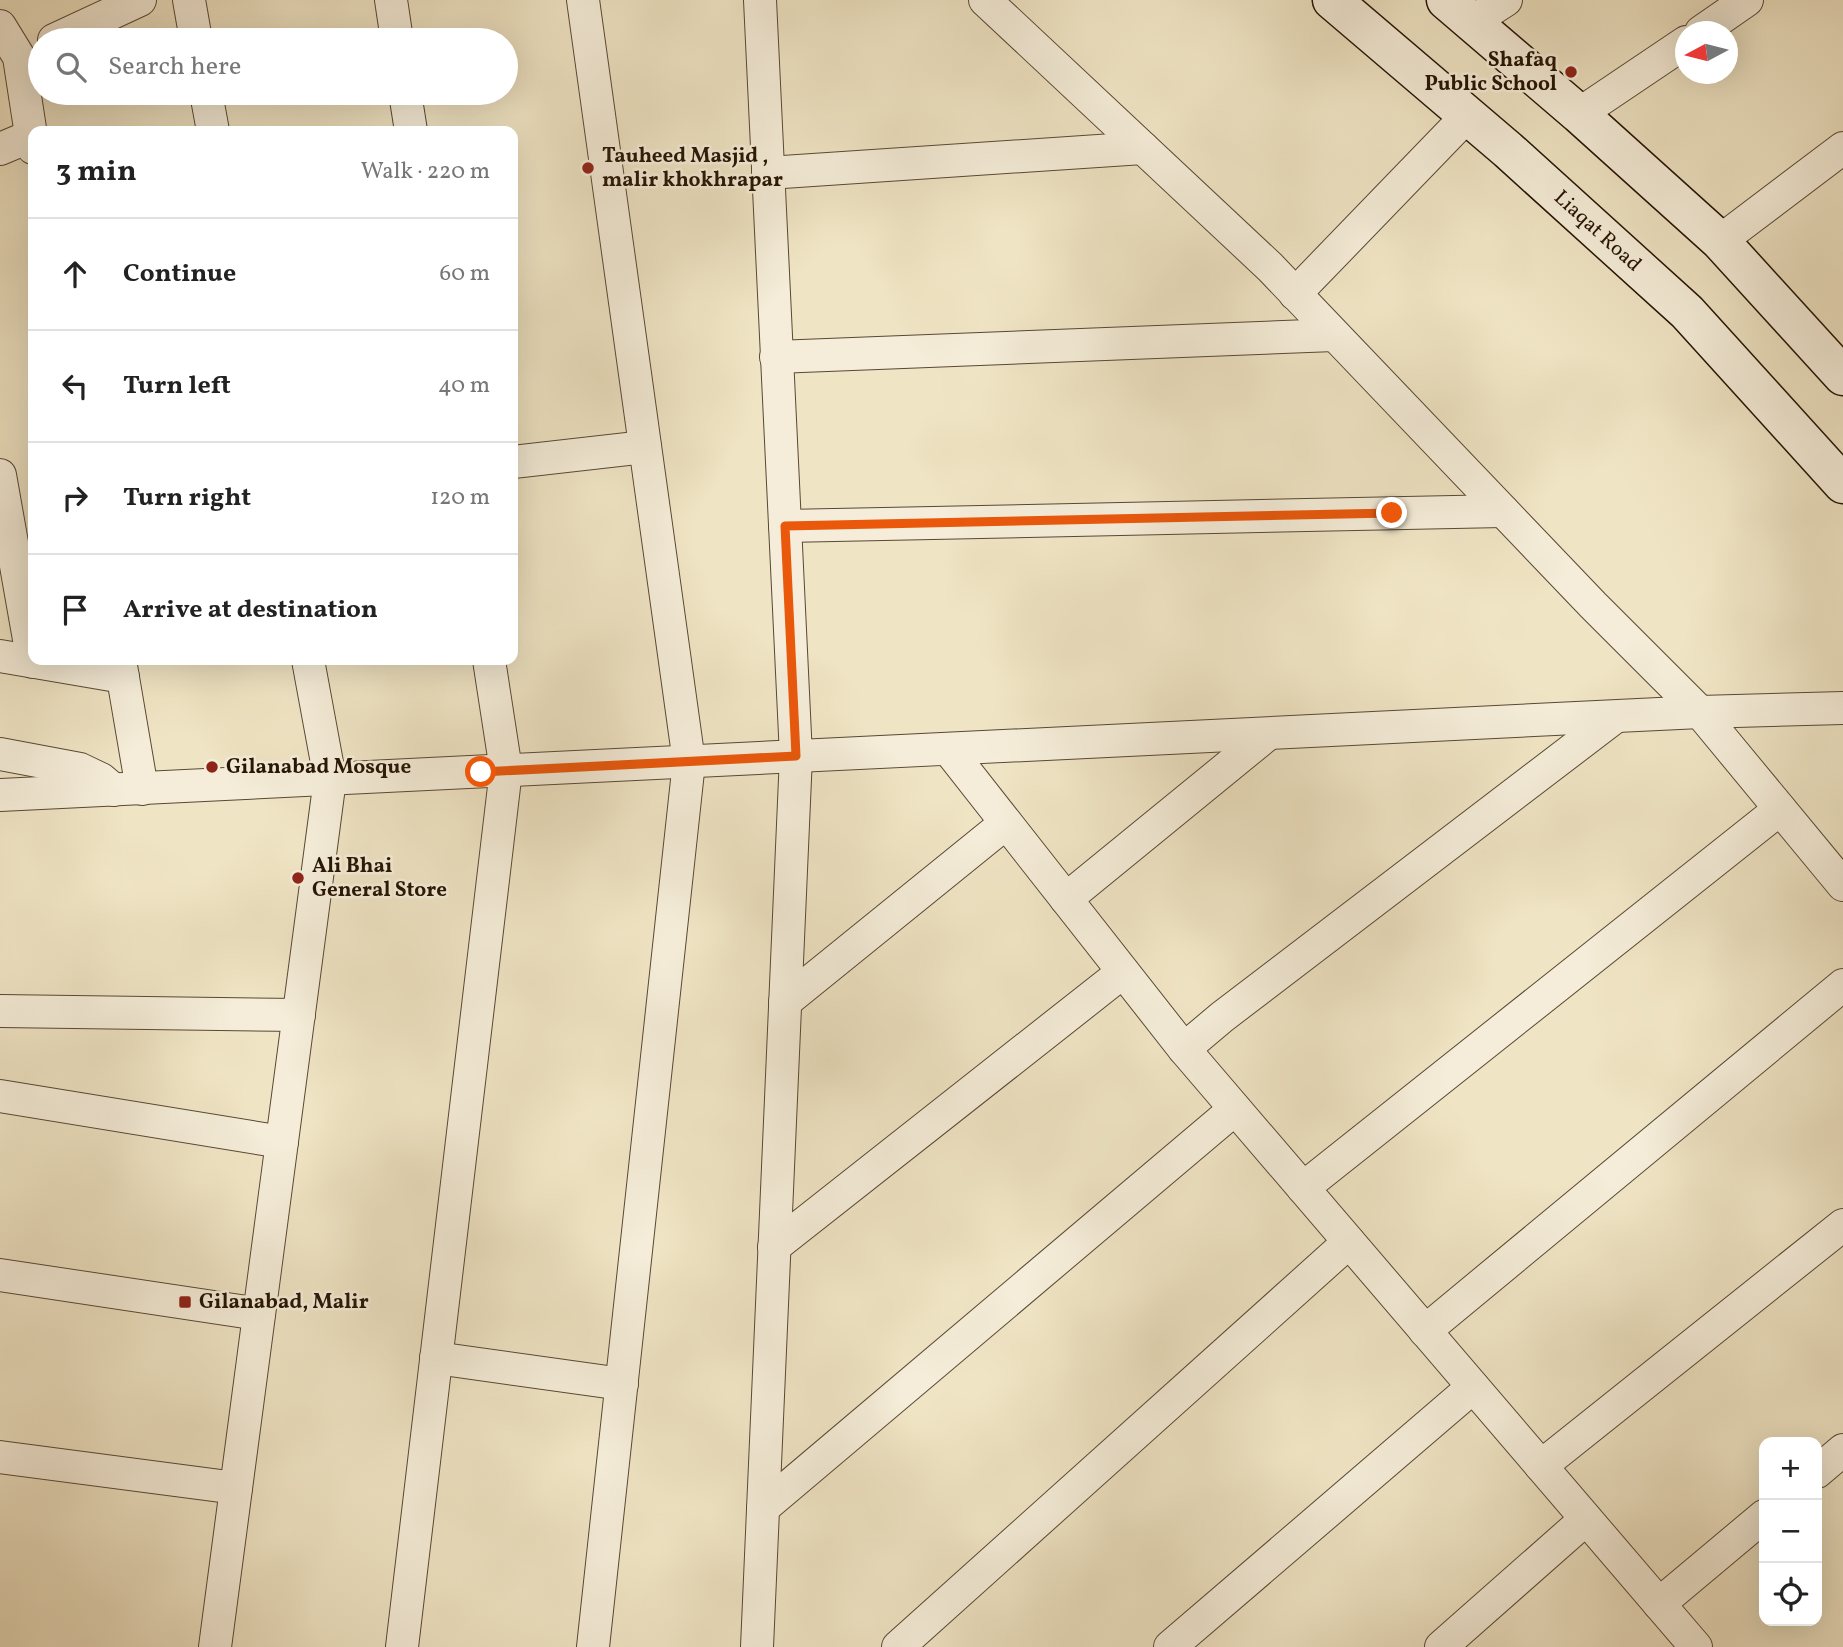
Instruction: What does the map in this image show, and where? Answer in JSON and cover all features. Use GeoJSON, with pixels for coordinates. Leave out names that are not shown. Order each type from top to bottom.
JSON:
{"type":"FeatureCollection","features":[{"type":"Feature","properties":{"kind":"main road","name":"Liaqat Road"},"geometry":{"type":"LineString","coordinates":[[1332,0],[1508,150],[1687,312],[1843,484]]}},
{"type":"Feature","properties":{"kind":"main road"},"geometry":{"type":"LineString","coordinates":[[1459,11],[1720,241],[1843,376]]}},
{"type":"Feature","properties":{"kind":"street"},"geometry":{"type":"LineString","coordinates":[[80,28],[140,0]]}},
{"type":"Feature","properties":{"kind":"street"},"geometry":{"type":"LineString","coordinates":[[189,0],[194,28]]}},
{"type":"Feature","properties":{"kind":"street"},"geometry":{"type":"LineString","coordinates":[[391,0],[395,28]]}},
{"type":"Feature","properties":{"kind":"street"},"geometry":{"type":"LineString","coordinates":[[583,0],[689,762],[593,1647]]}},
{"type":"Feature","properties":{"kind":"street"},"geometry":{"type":"LineString","coordinates":[[757,1647],[796,756],[768,173],[767,0]]}},
{"type":"Feature","properties":{"kind":"street"},"geometry":{"type":"LineString","coordinates":[[985,0],[1270,267],[1593,605],[1700,712],[1843,886]]}},
{"type":"Feature","properties":{"kind":"street"},"geometry":{"type":"LineString","coordinates":[[1459,11],[1506,0]]}},
{"type":"Feature","properties":{"kind":"street"},"geometry":{"type":"LineString","coordinates":[[1717,21],[1747,0]]}},
{"type":"Feature","properties":{"kind":"street"},"geometry":{"type":"LineString","coordinates":[[0,26],[20,56],[30,126]]}},
{"type":"Feature","properties":{"kind":"street"},"geometry":{"type":"LineString","coordinates":[[1579,114],[1675,49]]}},
{"type":"Feature","properties":{"kind":"street"},"geometry":{"type":"LineString","coordinates":[[208,105],[212,126]]}},
{"type":"Feature","properties":{"kind":"street"},"geometry":{"type":"LineString","coordinates":[[407,105],[410,126]]}},
{"type":"Feature","properties":{"kind":"street"},"geometry":{"type":"LineString","coordinates":[[1295,294],[1467,116]]}},
{"type":"Feature","properties":{"kind":"street"},"geometry":{"type":"LineString","coordinates":[[0,149],[28,143]]}},
{"type":"Feature","properties":{"kind":"street"},"geometry":{"type":"LineString","coordinates":[[768,173],[1143,148]]}},
{"type":"Feature","properties":{"kind":"street"},"geometry":{"type":"LineString","coordinates":[[1720,241],[1843,148]]}},
{"type":"Feature","properties":{"kind":"street"},"geometry":{"type":"LineString","coordinates":[[776,357],[1334,335]]}},
{"type":"Feature","properties":{"kind":"street"},"geometry":{"type":"LineString","coordinates":[[518,461],[645,447]]}},
{"type":"Feature","properties":{"kind":"street"},"geometry":{"type":"LineString","coordinates":[[0,475],[28,634]]}},
{"type":"Feature","properties":{"kind":"street"},"geometry":{"type":"LineString","coordinates":[[785,526],[1503,511]]}},
{"type":"Feature","properties":{"kind":"street"},"geometry":{"type":"LineString","coordinates":[[0,656],[28,661]]}},
{"type":"Feature","properties":{"kind":"street"},"geometry":{"type":"LineString","coordinates":[[77,665],[121,668],[128,789]]}},
{"type":"Feature","properties":{"kind":"street"},"geometry":{"type":"LineString","coordinates":[[215,1647],[330,779],[309,665]]}},
{"type":"Feature","properties":{"kind":"street"},"geometry":{"type":"LineString","coordinates":[[402,1647],[506,771],[490,665]]}},
{"type":"Feature","properties":{"kind":"street"},"geometry":{"type":"LineString","coordinates":[[0,795],[1615,716],[1843,708]]}},
{"type":"Feature","properties":{"kind":"street"},"geometry":{"type":"LineString","coordinates":[[1184,1049],[1615,716]]}},
{"type":"Feature","properties":{"kind":"street"},"geometry":{"type":"LineString","coordinates":[[1066,898],[1268,734]]}},
{"type":"Feature","properties":{"kind":"street"},"geometry":{"type":"LineString","coordinates":[[949,750],[1184,1049],[1696,1647]]}},
{"type":"Feature","properties":{"kind":"street"},"geometry":{"type":"LineString","coordinates":[[0,754],[80,769],[128,789]]}},
{"type":"Feature","properties":{"kind":"street"},"geometry":{"type":"LineString","coordinates":[[1303,1188],[1780,809]]}},
{"type":"Feature","properties":{"kind":"street"},"geometry":{"type":"LineString","coordinates":[[785,1002],[1006,823]]}},
{"type":"Feature","properties":{"kind":"street"},"geometry":{"type":"LineString","coordinates":[[774,1247],[1123,972]]}},
{"type":"Feature","properties":{"kind":"street"},"geometry":{"type":"LineString","coordinates":[[1425,1331],[1843,985]]}},
{"type":"Feature","properties":{"kind":"street"},"geometry":{"type":"LineString","coordinates":[[0,1011],[299,1015]]}},
{"type":"Feature","properties":{"kind":"street"},"geometry":{"type":"LineString","coordinates":[[0,1096],[282,1142]]}},
{"type":"Feature","properties":{"kind":"street"},"geometry":{"type":"LineString","coordinates":[[763,1508],[1235,1109]]}},
{"type":"Feature","properties":{"kind":"street"},"geometry":{"type":"LineString","coordinates":[[1541,1466],[1843,1225]]}},
{"type":"Feature","properties":{"kind":"street"},"geometry":{"type":"LineString","coordinates":[[898,1647],[1349,1242]]}},
{"type":"Feature","properties":{"kind":"street"},"geometry":{"type":"LineString","coordinates":[[0,1275],[259,1314]]}},
{"type":"Feature","properties":{"kind":"street"},"geometry":{"type":"LineString","coordinates":[[436,1358],[622,1384]]}},
{"type":"Feature","properties":{"kind":"street"},"geometry":{"type":"LineString","coordinates":[[1170,1647],[1473,1387]]}},
{"type":"Feature","properties":{"kind":"street"},"geometry":{"type":"LineString","coordinates":[[1822,1468],[1843,1450]]}},
{"type":"Feature","properties":{"kind":"street"},"geometry":{"type":"LineString","coordinates":[[0,1457],[236,1488]]}},
{"type":"Feature","properties":{"kind":"street"},"geometry":{"type":"LineString","coordinates":[[1441,1647],[1586,1519]]}},
{"type":"Feature","properties":{"kind":"street"},"geometry":{"type":"LineString","coordinates":[[1659,1604],[1759,1520]]}},
{"type":"Feature","properties":{"kind":"place","name":"Shafaq Public School"},"geometry":{"type":"Point","coordinates":[1571,72]}},
{"type":"Feature","properties":{"kind":"place","name":"Tauheed Masjid , malir khokhrapar"},"geometry":{"type":"Point","coordinates":[588,168]}},
{"type":"Feature","properties":{"kind":"place","name":"Gilanabad Mosque"},"geometry":{"type":"Point","coordinates":[212,767]}},
{"type":"Feature","properties":{"kind":"place","name":"Ali Bhai General Store"},"geometry":{"type":"Point","coordinates":[298,878]}},
{"type":"Feature","properties":{"kind":"place","name":"Gilanabad, Malir"},"geometry":{"type":"Point","coordinates":[185,1302]}},
{"type":"Feature","properties":{"kind":"route"},"geometry":{"type":"LineString","coordinates":[[481,772],[796,756],[785,526],[1392,513]]}}]}
